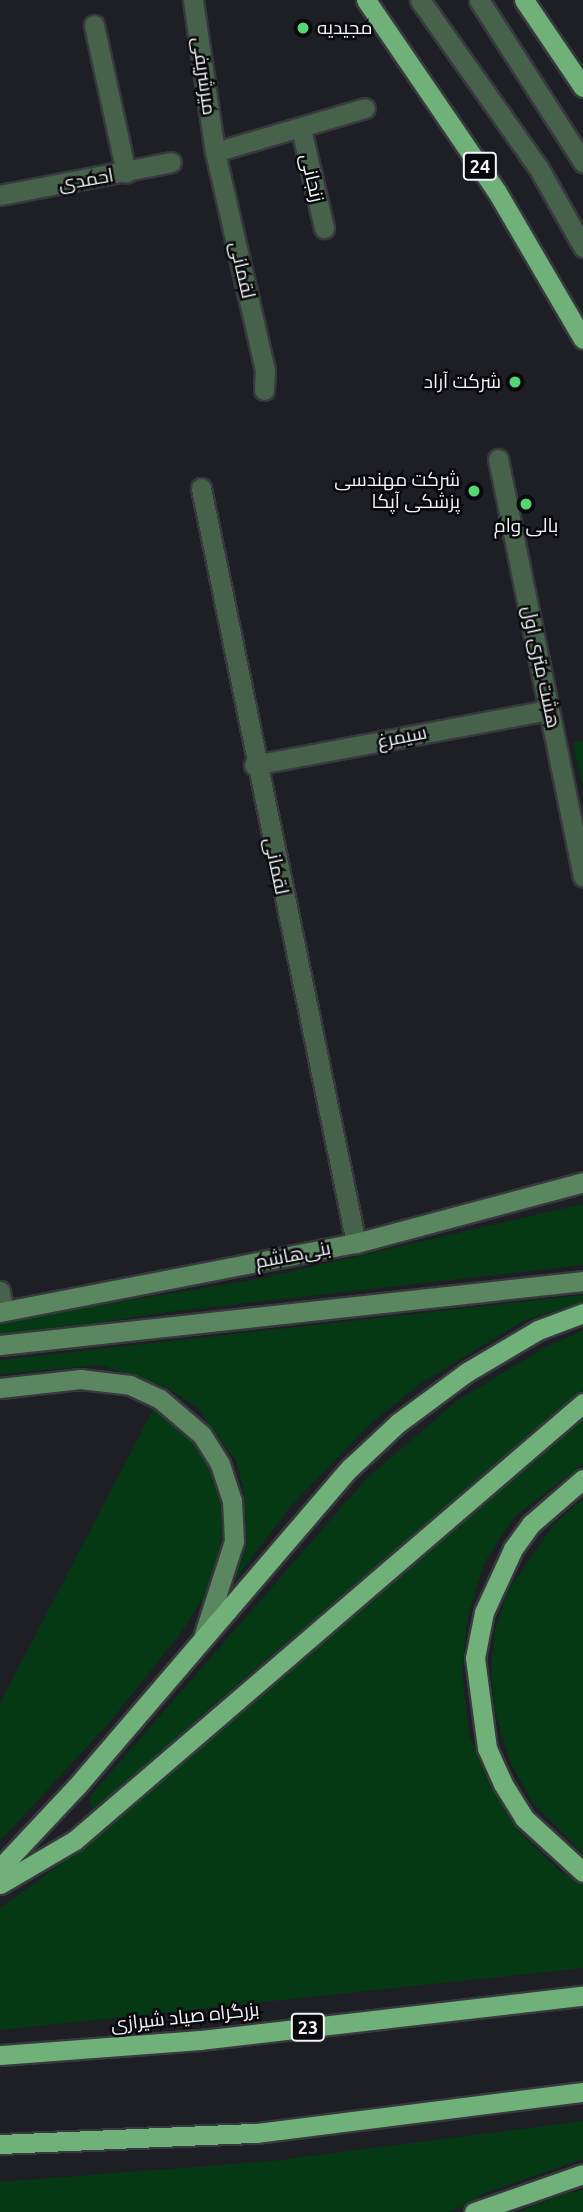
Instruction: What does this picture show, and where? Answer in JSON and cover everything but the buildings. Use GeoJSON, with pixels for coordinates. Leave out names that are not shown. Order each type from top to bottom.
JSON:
{"type":"FeatureCollection","features":[{"type":"Feature","properties":{"kind":"highway","name":"24"},"geometry":{"type":"LineString","coordinates":[[366,0],[497,192],[583,339]]}},
{"type":"Feature","properties":{"kind":"highway"},"geometry":{"type":"LineString","coordinates":[[524,0],[583,87]]}},
{"type":"Feature","properties":{"kind":"highway"},"geometry":{"type":"LineString","coordinates":[[0,1868],[77,1786],[204,1634],[350,1468],[398,1423],[467,1372],[538,1330],[583,1314]]}},
{"type":"Feature","properties":{"kind":"highway"},"geometry":{"type":"LineString","coordinates":[[0,1884],[75,1840],[583,1404]]}},
{"type":"Feature","properties":{"kind":"highway"},"geometry":{"type":"LineString","coordinates":[[583,1479],[531,1524],[513,1549],[484,1612],[475,1658],[487,1748],[503,1784],[524,1818],[583,1872]]}},
{"type":"Feature","properties":{"kind":"highway","name":"بزرگراه صیاد شیرازی"},"geometry":{"type":"LineString","coordinates":[[0,2055],[200,2039],[583,1996]]}},
{"type":"Feature","properties":{"kind":"highway"},"geometry":{"type":"LineString","coordinates":[[0,2144],[257,2133],[583,2092]]}},
{"type":"Feature","properties":{"kind":"highway"},"geometry":{"type":"LineString","coordinates":[[474,2212],[583,2174]]}},
{"type":"Feature","properties":{"kind":"main road","name":"بنی‌هاشم"},"geometry":{"type":"LineString","coordinates":[[2,1312],[356,1243],[583,1182]]}},
{"type":"Feature","properties":{"kind":"main road"},"geometry":{"type":"LineString","coordinates":[[0,1345],[583,1281]]}},
{"type":"Feature","properties":{"kind":"main road"},"geometry":{"type":"LineString","coordinates":[[0,1388],[80,1379],[130,1385],[160,1399],[202,1435],[220,1464],[232,1500],[234,1541],[204,1634]]}},
{"type":"Feature","properties":{"kind":"street","name":"میرشریفی"},"geometry":{"type":"LineString","coordinates":[[193,0],[215,152]]}},
{"type":"Feature","properties":{"kind":"street"},"geometry":{"type":"LineString","coordinates":[[420,0],[538,167],[583,247]]}},
{"type":"Feature","properties":{"kind":"street"},"geometry":{"type":"LineString","coordinates":[[480,0],[583,162]]}},
{"type":"Feature","properties":{"kind":"street"},"geometry":{"type":"LineString","coordinates":[[94,24],[127,173]]}},
{"type":"Feature","properties":{"kind":"street"},"geometry":{"type":"LineString","coordinates":[[215,152],[301,129],[365,108]]}},
{"type":"Feature","properties":{"kind":"street","name":"زنجانی"},"geometry":{"type":"LineString","coordinates":[[301,129],[324,228]]}},
{"type":"Feature","properties":{"kind":"street","name":"لقمانی"},"geometry":{"type":"LineString","coordinates":[[215,152],[265,370],[264,390]]}},
{"type":"Feature","properties":{"kind":"street","name":"احمدی"},"geometry":{"type":"LineString","coordinates":[[0,195],[127,173],[171,162]]}},
{"type":"Feature","properties":{"kind":"street","name":"هشت متری اول"},"geometry":{"type":"LineString","coordinates":[[498,459],[583,876]]}},
{"type":"Feature","properties":{"kind":"street","name":"لقمانی"},"geometry":{"type":"LineString","coordinates":[[201,488],[254,765],[356,1243]]}},
{"type":"Feature","properties":{"kind":"street","name":"سیمرغ"},"geometry":{"type":"LineString","coordinates":[[254,765],[550,710]]}},
{"type":"Feature","properties":{"kind":"street"},"geometry":{"type":"LineString","coordinates":[[0,1291],[2,1312]]}},
{"type":"Feature","properties":{"kind":"green space"},"geometry":{"type":"Polygon","coordinates":[[[583,741],[583,788],[573,743],[583,741]]]}},
{"type":"Feature","properties":{"kind":"green space"},"geometry":{"type":"Polygon","coordinates":[[[583,1204],[583,1265],[176,1311],[0,1337],[0,1324],[259,1279],[583,1204]]]}},
{"type":"Feature","properties":{"kind":"green space"},"geometry":{"type":"Polygon","coordinates":[[[583,1295],[583,1302],[523,1321],[424,1381],[372,1422],[290,1507],[235,1580],[247,1545],[244,1492],[236,1461],[197,1407],[166,1387],[101,1365],[0,1374],[0,1360],[583,1295]]]}},
{"type":"Feature","properties":{"kind":"green space"},"geometry":{"type":"Polygon","coordinates":[[[583,1330],[583,1390],[198,1718],[92,1816],[90,1796],[367,1478],[457,1401],[542,1349],[583,1330]]]}},
{"type":"Feature","properties":{"kind":"green space"},"geometry":{"type":"Polygon","coordinates":[[[154,1408],[200,1446],[213,1467],[225,1522],[210,1588],[182,1631],[110,1722],[0,1841],[0,1703],[154,1408]]]}},
{"type":"Feature","properties":{"kind":"green space"},"geometry":{"type":"Polygon","coordinates":[[[583,1420],[583,1464],[514,1517],[484,1563],[468,1616],[462,1672],[469,1735],[493,1791],[523,1836],[560,1871],[583,1884],[583,1968],[0,2030],[0,1908],[91,1842],[583,1420]]]}},
{"type":"Feature","properties":{"kind":"green space"},"geometry":{"type":"Polygon","coordinates":[[[583,1499],[583,1853],[532,1802],[509,1760],[495,1712],[491,1672],[495,1630],[508,1591],[554,1524],[583,1499]]]}},
{"type":"Feature","properties":{"kind":"green space"},"geometry":{"type":"Polygon","coordinates":[[[583,2121],[583,2159],[485,2193],[451,2212],[0,2212],[0,2182],[272,2161],[583,2121]]]}},
{"type":"Feature","properties":{"kind":"green space"},"geometry":{"type":"Polygon","coordinates":[[[583,2190],[583,2212],[518,2212],[564,2194],[583,2190]]]}},
{"type":"Feature","properties":{"kind":"place","name":"مجیدیه"},"geometry":{"type":"Point","coordinates":[303,28]}},
{"type":"Feature","properties":{"kind":"place","name":"شرکت آراد"},"geometry":{"type":"Point","coordinates":[515,382]}},
{"type":"Feature","properties":{"kind":"place","name":"شرکت مهندسی پزشکی آپکا"},"geometry":{"type":"Point","coordinates":[474,491]}},
{"type":"Feature","properties":{"kind":"place","name":"بالی وام"},"geometry":{"type":"Point","coordinates":[526,504]}}]}
